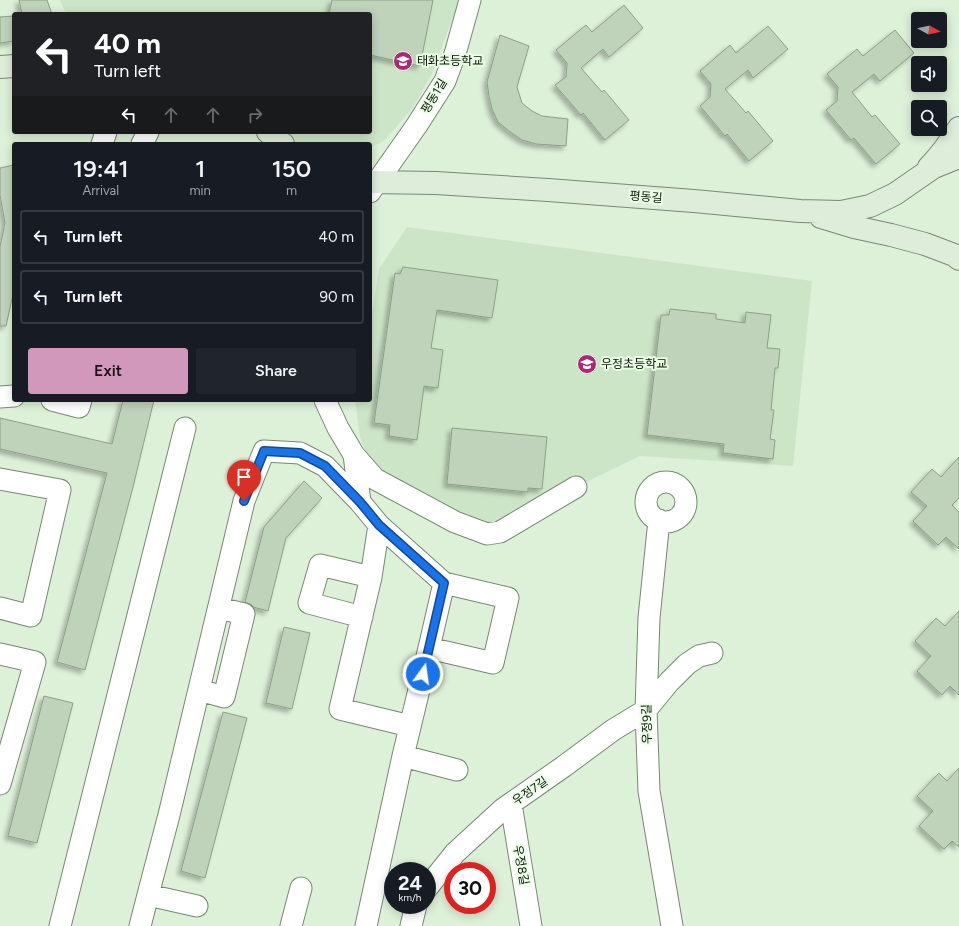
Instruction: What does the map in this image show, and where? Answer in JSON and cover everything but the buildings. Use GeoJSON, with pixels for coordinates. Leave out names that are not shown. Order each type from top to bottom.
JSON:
{"type":"FeatureCollection","features":[{"type":"Feature","properties":{"kind":"street","name":"평동1길"},"geometry":{"type":"LineString","coordinates":[[372,185],[417,125],[445,81],[455,54],[470,0]]}},
{"type":"Feature","properties":{"kind":"street"},"geometry":{"type":"LineString","coordinates":[[0,67],[12,66]]}},
{"type":"Feature","properties":{"kind":"street"},"geometry":{"type":"LineString","coordinates":[[914,181],[952,140],[959,128]]}},
{"type":"Feature","properties":{"kind":"street"},"geometry":{"type":"LineString","coordinates":[[270,134],[280,142]]}},
{"type":"Feature","properties":{"kind":"street"},"geometry":{"type":"LineString","coordinates":[[914,181],[934,167],[959,157]]}},
{"type":"Feature","properties":{"kind":"street","name":"평동길"},"geometry":{"type":"LineString","coordinates":[[372,185],[436,183],[694,201],[800,212],[841,212],[870,206],[895,194],[914,181]]}},
{"type":"Feature","properties":{"kind":"street"},"geometry":{"type":"LineString","coordinates":[[800,212],[925,244],[954,255],[959,259]]}},
{"type":"Feature","properties":{"kind":"street"},"geometry":{"type":"LineString","coordinates":[[0,397],[12,396]]}},
{"type":"Feature","properties":{"kind":"street"},"geometry":{"type":"LineString","coordinates":[[60,402],[79,407],[80,402]]}},
{"type":"Feature","properties":{"kind":"street"},"geometry":{"type":"LineString","coordinates":[[326,402],[338,428],[354,455],[376,479],[455,522],[487,534],[500,532],[576,487]]}},
{"type":"Feature","properties":{"kind":"street"},"geometry":{"type":"LineString","coordinates":[[60,926],[185,428]]}},
{"type":"Feature","properties":{"kind":"street"},"geometry":{"type":"LineString","coordinates":[[140,926],[170,815],[244,501],[264,451],[300,453],[325,466],[360,502],[379,525],[444,583],[508,598],[492,663],[429,648]]}},
{"type":"Feature","properties":{"kind":"street"},"geometry":{"type":"LineString","coordinates":[[354,455],[360,502]]}},
{"type":"Feature","properties":{"kind":"street"},"geometry":{"type":"LineString","coordinates":[[0,608],[31,616],[60,490],[1,484]]}},
{"type":"Feature","properties":{"kind":"street","name":"우정9길"},"geometry":{"type":"LineString","coordinates":[[659,520],[649,618],[646,710],[649,791],[672,926]]}},
{"type":"Feature","properties":{"kind":"street"},"geometry":{"type":"LineString","coordinates":[[379,525],[371,577],[340,709],[410,726]]}},
{"type":"Feature","properties":{"kind":"street"},"geometry":{"type":"LineString","coordinates":[[362,618],[310,603],[320,565],[371,577]]}},
{"type":"Feature","properties":{"kind":"street"},"geometry":{"type":"LineString","coordinates":[[366,926],[403,756],[444,583]]}},
{"type":"Feature","properties":{"kind":"street","name":"우정7길"},"geometry":{"type":"LineString","coordinates":[[436,877],[455,853],[503,809],[613,730],[646,710],[687,664],[699,656],[712,653]]}},
{"type":"Feature","properties":{"kind":"street"},"geometry":{"type":"LineString","coordinates":[[0,654],[35,662],[0,784]]}},
{"type":"Feature","properties":{"kind":"street"},"geometry":{"type":"LineString","coordinates":[[403,756],[458,770]]}},
{"type":"Feature","properties":{"kind":"street","name":"우정8길"},"geometry":{"type":"LineString","coordinates":[[511,804],[532,926]]}},
{"type":"Feature","properties":{"kind":"street"},"geometry":{"type":"LineString","coordinates":[[291,926],[301,888]]}},
{"type":"Feature","properties":{"kind":"street"},"geometry":{"type":"LineString","coordinates":[[148,895],[197,906]]}},
{"type":"Feature","properties":{"kind":"street"},"geometry":{"type":"LineString","coordinates":[[411,926],[414,914]]}},
{"type":"Feature","properties":{"kind":"shaded area","name":"태화초등학교"},"geometry":{"type":"Polygon","coordinates":[[[60,0],[458,0],[431,76],[412,109],[384,141],[372,147],[372,142],[280,142],[270,134],[372,134],[372,12],[65,12],[60,0]]]}},
{"type":"Feature","properties":{"kind":"shaded area","name":"우정초등학교"},"geometry":{"type":"Polygon","coordinates":[[[407,227],[812,281],[793,466],[640,456],[576,487],[500,532],[375,479],[360,437],[355,402],[372,402],[372,314],[379,269],[407,227]]]}},
{"type":"Feature","properties":{"kind":"place","name":"태화초등학교"},"geometry":{"type":"Point","coordinates":[403,61]}},
{"type":"Feature","properties":{"kind":"place","name":"우정초등학교"},"geometry":{"type":"Point","coordinates":[587,364]}},
{"type":"Feature","properties":{"kind":"route"},"geometry":{"type":"LineString","coordinates":[[244,501],[264,451],[300,453],[325,466],[360,502],[379,525],[444,583],[423,674]]}}]}
